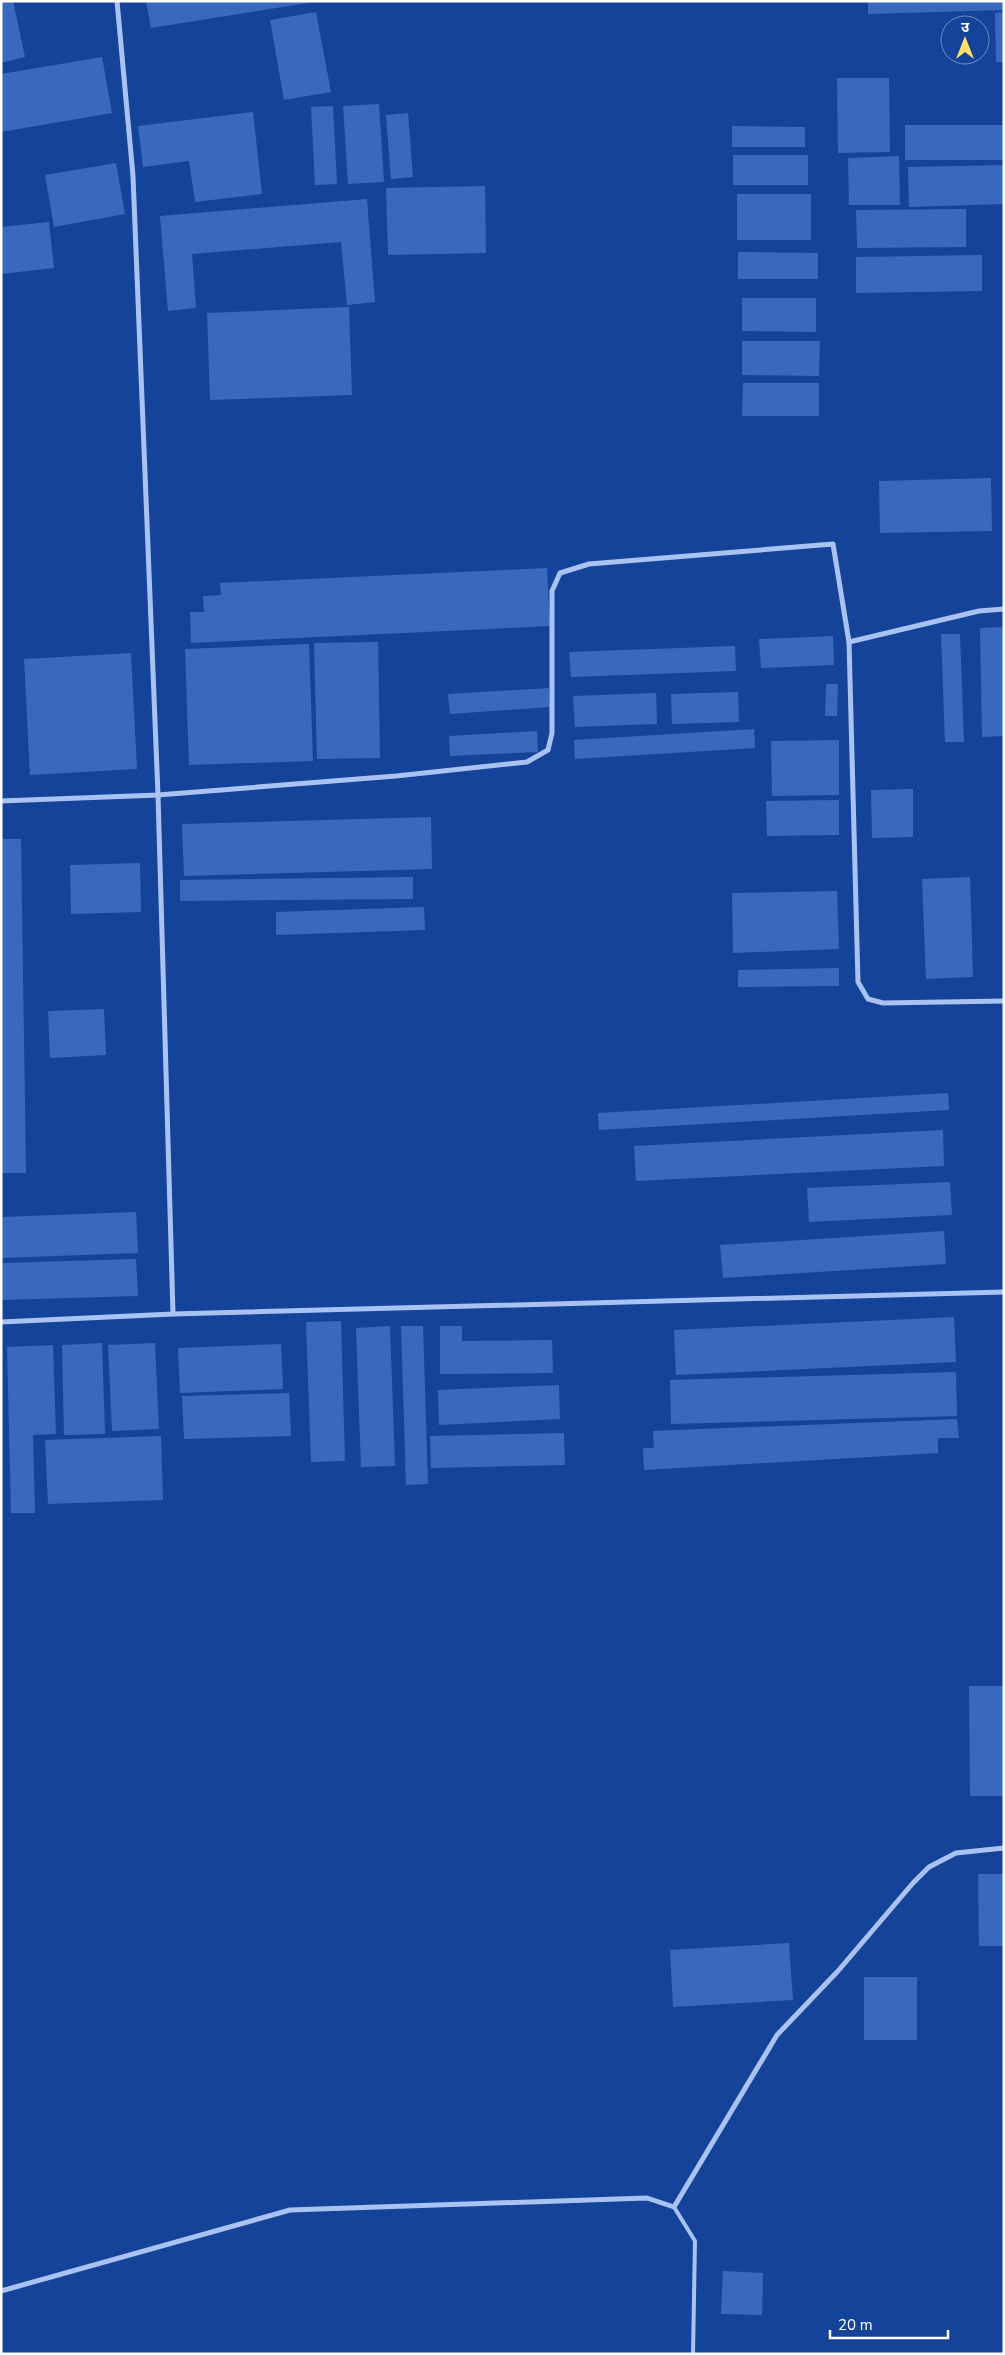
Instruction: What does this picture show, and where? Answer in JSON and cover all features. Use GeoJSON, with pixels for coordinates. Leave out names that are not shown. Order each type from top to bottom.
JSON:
{"type":"FeatureCollection","features":[{"type":"Feature","properties":{"kind":"street"},"geometry":{"type":"LineString","coordinates":[[117,1],[134,176],[158,795],[173,1314]]}},
{"type":"Feature","properties":{"kind":"street"},"geometry":{"type":"LineString","coordinates":[[1,800],[158,795],[396,776],[527,762],[548,750],[552,733],[552,591],[560,573],[589,564],[833,544],[849,642],[858,982],[868,999],[883,1004],[1004,1001]]}},
{"type":"Feature","properties":{"kind":"street"},"geometry":{"type":"LineString","coordinates":[[849,642],[979,611],[1004,609]]}},
{"type":"Feature","properties":{"kind":"street"},"geometry":{"type":"LineString","coordinates":[[1,1322],[173,1314],[1004,1292]]}},
{"type":"Feature","properties":{"kind":"street"},"geometry":{"type":"LineString","coordinates":[[1,2291],[290,2210],[646,2198],[674,2207],[777,2035],[838,1971],[913,1883],[929,1867],[956,1853],[1004,1848]]}},
{"type":"Feature","properties":{"kind":"lane"},"geometry":{"type":"LineString","coordinates":[[674,2207],[696,2241],[693,2354]]}},
{"type":"Feature","properties":{"kind":"building"},"geometry":{"type":"Polygon","coordinates":[[[1,1],[13,1],[25,57],[1,63],[1,1]]]}},
{"type":"Feature","properties":{"kind":"building"},"geometry":{"type":"Polygon","coordinates":[[[146,1],[314,1],[314,2],[151,28],[146,1]]]}},
{"type":"Feature","properties":{"kind":"building"},"geometry":{"type":"Polygon","coordinates":[[[868,1],[1004,1],[1004,10],[868,14],[868,1]]]}},
{"type":"Feature","properties":{"kind":"building"},"geometry":{"type":"Polygon","coordinates":[[[316,12],[331,92],[284,100],[270,20],[316,12]]]}},
{"type":"Feature","properties":{"kind":"building"},"geometry":{"type":"Polygon","coordinates":[[[1004,12],[1004,62],[996,62],[995,13],[1004,12]]]}},
{"type":"Feature","properties":{"kind":"building"},"geometry":{"type":"Polygon","coordinates":[[[102,57],[112,113],[1,132],[1,74],[102,57]]]}},
{"type":"Feature","properties":{"kind":"building"},"geometry":{"type":"Polygon","coordinates":[[[837,78],[889,78],[890,152],[838,153],[837,78]]]}},
{"type":"Feature","properties":{"kind":"building"},"geometry":{"type":"Polygon","coordinates":[[[379,104],[384,182],[348,184],[343,106],[379,104]]]}},
{"type":"Feature","properties":{"kind":"building"},"geometry":{"type":"Polygon","coordinates":[[[333,106],[337,184],[315,185],[311,107],[333,106]]]}},
{"type":"Feature","properties":{"kind":"building"},"geometry":{"type":"Polygon","coordinates":[[[253,112],[262,194],[195,202],[189,161],[143,167],[138,126],[253,112]]]}},
{"type":"Feature","properties":{"kind":"building"},"geometry":{"type":"Polygon","coordinates":[[[408,113],[413,177],[391,179],[386,115],[408,113]]]}},
{"type":"Feature","properties":{"kind":"building"},"geometry":{"type":"Polygon","coordinates":[[[905,125],[1004,125],[1004,160],[905,160],[905,125]]]}},
{"type":"Feature","properties":{"kind":"building"},"geometry":{"type":"Polygon","coordinates":[[[732,126],[805,127],[805,147],[732,147],[732,126]]]}},
{"type":"Feature","properties":{"kind":"building"},"geometry":{"type":"Polygon","coordinates":[[[733,155],[808,155],[808,185],[733,185],[733,155]]]}},
{"type":"Feature","properties":{"kind":"building"},"geometry":{"type":"Polygon","coordinates":[[[899,156],[900,205],[849,205],[848,158],[899,156]]]}},
{"type":"Feature","properties":{"kind":"building"},"geometry":{"type":"Polygon","coordinates":[[[116,163],[125,214],[54,227],[45,175],[116,163]]]}},
{"type":"Feature","properties":{"kind":"building"},"geometry":{"type":"Polygon","coordinates":[[[1004,165],[1004,204],[909,207],[908,167],[1004,165]]]}},
{"type":"Feature","properties":{"kind":"building"},"geometry":{"type":"Polygon","coordinates":[[[485,186],[486,253],[388,255],[386,188],[485,186]]]}},
{"type":"Feature","properties":{"kind":"building"},"geometry":{"type":"Polygon","coordinates":[[[737,194],[811,194],[811,240],[737,240],[737,194]]]}},
{"type":"Feature","properties":{"kind":"building"},"geometry":{"type":"Polygon","coordinates":[[[367,199],[375,302],[347,305],[341,242],[192,254],[196,308],[168,311],[160,216],[367,199]]]}},
{"type":"Feature","properties":{"kind":"building"},"geometry":{"type":"Polygon","coordinates":[[[966,209],[966,247],[857,248],[856,210],[966,209]]]}},
{"type":"Feature","properties":{"kind":"building"},"geometry":{"type":"Polygon","coordinates":[[[49,222],[54,268],[1,274],[1,227],[49,222]]]}},
{"type":"Feature","properties":{"kind":"building"},"geometry":{"type":"Polygon","coordinates":[[[738,252],[818,253],[818,279],[738,279],[738,252]]]}},
{"type":"Feature","properties":{"kind":"building"},"geometry":{"type":"Polygon","coordinates":[[[982,255],[982,291],[856,293],[856,257],[982,255]]]}},
{"type":"Feature","properties":{"kind":"building"},"geometry":{"type":"Polygon","coordinates":[[[742,298],[816,298],[816,332],[742,331],[742,298]]]}},
{"type":"Feature","properties":{"kind":"building"},"geometry":{"type":"Polygon","coordinates":[[[349,307],[352,395],[210,400],[207,313],[349,307]]]}},
{"type":"Feature","properties":{"kind":"building"},"geometry":{"type":"Polygon","coordinates":[[[742,341],[820,341],[819,376],[742,375],[742,341]]]}},
{"type":"Feature","properties":{"kind":"building"},"geometry":{"type":"Polygon","coordinates":[[[743,383],[819,383],[819,416],[742,416],[743,383]]]}},
{"type":"Feature","properties":{"kind":"building"},"geometry":{"type":"Polygon","coordinates":[[[991,478],[992,531],[880,533],[879,481],[991,478]]]}},
{"type":"Feature","properties":{"kind":"building"},"geometry":{"type":"Polygon","coordinates":[[[547,568],[550,626],[191,643],[190,612],[204,612],[203,596],[221,595],[220,583],[547,568]]]}},
{"type":"Feature","properties":{"kind":"building"},"geometry":{"type":"Polygon","coordinates":[[[1004,627],[1004,736],[982,737],[980,628],[1004,627]]]}},
{"type":"Feature","properties":{"kind":"building"},"geometry":{"type":"Polygon","coordinates":[[[941,634],[960,634],[964,742],[945,742],[941,634]]]}},
{"type":"Feature","properties":{"kind":"building"},"geometry":{"type":"Polygon","coordinates":[[[833,636],[834,665],[761,668],[759,639],[833,636]]]}},
{"type":"Feature","properties":{"kind":"building"},"geometry":{"type":"Polygon","coordinates":[[[378,642],[380,758],[317,759],[314,643],[378,642]]]}},
{"type":"Feature","properties":{"kind":"building"},"geometry":{"type":"Polygon","coordinates":[[[309,644],[313,761],[189,765],[185,649],[309,644]]]}},
{"type":"Feature","properties":{"kind":"building"},"geometry":{"type":"Polygon","coordinates":[[[735,646],[736,671],[571,677],[569,652],[735,646]]]}},
{"type":"Feature","properties":{"kind":"building"},"geometry":{"type":"Polygon","coordinates":[[[131,653],[137,769],[30,775],[24,659],[131,653]]]}},
{"type":"Feature","properties":{"kind":"building"},"geometry":{"type":"Polygon","coordinates":[[[826,684],[838,684],[837,716],[825,716],[826,684]]]}},
{"type":"Feature","properties":{"kind":"building"},"geometry":{"type":"Polygon","coordinates":[[[549,688],[550,707],[450,714],[448,694],[549,688]]]}},
{"type":"Feature","properties":{"kind":"building"},"geometry":{"type":"Polygon","coordinates":[[[738,692],[739,722],[672,724],[671,694],[738,692]]]}},
{"type":"Feature","properties":{"kind":"building"},"geometry":{"type":"Polygon","coordinates":[[[656,693],[657,724],[575,727],[573,696],[656,693]]]}},
{"type":"Feature","properties":{"kind":"building"},"geometry":{"type":"Polygon","coordinates":[[[754,729],[755,748],[575,759],[574,740],[754,729]]]}},
{"type":"Feature","properties":{"kind":"building"},"geometry":{"type":"Polygon","coordinates":[[[537,731],[538,752],[450,756],[449,736],[537,731]]]}},
{"type":"Feature","properties":{"kind":"building"},"geometry":{"type":"Polygon","coordinates":[[[839,740],[839,795],[772,796],[771,741],[839,740]]]}},
{"type":"Feature","properties":{"kind":"building"},"geometry":{"type":"Polygon","coordinates":[[[913,789],[913,837],[872,838],[871,790],[913,789]]]}},
{"type":"Feature","properties":{"kind":"building"},"geometry":{"type":"Polygon","coordinates":[[[839,800],[839,835],[767,836],[766,801],[839,800]]]}},
{"type":"Feature","properties":{"kind":"building"},"geometry":{"type":"Polygon","coordinates":[[[431,817],[432,869],[184,876],[182,824],[431,817]]]}},
{"type":"Feature","properties":{"kind":"building"},"geometry":{"type":"Polygon","coordinates":[[[1,839],[21,839],[26,1173],[1,1173],[1,839]]]}},
{"type":"Feature","properties":{"kind":"building"},"geometry":{"type":"Polygon","coordinates":[[[140,863],[141,912],[71,914],[70,865],[140,863]]]}},
{"type":"Feature","properties":{"kind":"building"},"geometry":{"type":"Polygon","coordinates":[[[413,877],[413,899],[180,901],[180,880],[413,877]]]}},
{"type":"Feature","properties":{"kind":"building"},"geometry":{"type":"Polygon","coordinates":[[[970,877],[973,977],[926,979],[922,879],[970,877]]]}},
{"type":"Feature","properties":{"kind":"building"},"geometry":{"type":"Polygon","coordinates":[[[837,891],[839,949],[733,953],[732,893],[837,891]]]}},
{"type":"Feature","properties":{"kind":"building"},"geometry":{"type":"Polygon","coordinates":[[[424,907],[425,930],[276,935],[276,912],[424,907]]]}},
{"type":"Feature","properties":{"kind":"building"},"geometry":{"type":"Polygon","coordinates":[[[839,968],[839,986],[738,987],[738,970],[839,968]]]}},
{"type":"Feature","properties":{"kind":"building"},"geometry":{"type":"Polygon","coordinates":[[[104,1009],[106,1055],[50,1058],[48,1011],[104,1009]]]}},
{"type":"Feature","properties":{"kind":"building"},"geometry":{"type":"Polygon","coordinates":[[[948,1093],[949,1110],[599,1130],[598,1113],[948,1093]]]}},
{"type":"Feature","properties":{"kind":"building"},"geometry":{"type":"Polygon","coordinates":[[[943,1130],[944,1166],[636,1181],[634,1146],[943,1130]]]}},
{"type":"Feature","properties":{"kind":"building"},"geometry":{"type":"Polygon","coordinates":[[[950,1182],[952,1215],[809,1222],[807,1188],[950,1182]]]}},
{"type":"Feature","properties":{"kind":"building"},"geometry":{"type":"Polygon","coordinates":[[[136,1212],[138,1253],[1,1258],[1,1217],[136,1212]]]}},
{"type":"Feature","properties":{"kind":"building"},"geometry":{"type":"Polygon","coordinates":[[[944,1231],[946,1264],[723,1278],[720,1245],[944,1231]]]}},
{"type":"Feature","properties":{"kind":"building"},"geometry":{"type":"Polygon","coordinates":[[[136,1259],[138,1296],[1,1300],[1,1263],[136,1259]]]}},
{"type":"Feature","properties":{"kind":"building"},"geometry":{"type":"Polygon","coordinates":[[[954,1317],[956,1362],[676,1375],[674,1330],[954,1317]]]}},
{"type":"Feature","properties":{"kind":"building"},"geometry":{"type":"Polygon","coordinates":[[[341,1321],[345,1461],[311,1462],[306,1322],[341,1321]]]}},
{"type":"Feature","properties":{"kind":"building"},"geometry":{"type":"Polygon","coordinates":[[[390,1326],[395,1466],[361,1467],[356,1328],[390,1326]]]}},
{"type":"Feature","properties":{"kind":"building"},"geometry":{"type":"Polygon","coordinates":[[[401,1326],[423,1326],[428,1484],[406,1485],[401,1326]]]}},
{"type":"Feature","properties":{"kind":"building"},"geometry":{"type":"Polygon","coordinates":[[[440,1326],[462,1326],[462,1341],[552,1340],[553,1373],[440,1374],[440,1326]]]}},
{"type":"Feature","properties":{"kind":"building"},"geometry":{"type":"Polygon","coordinates":[[[102,1343],[105,1434],[64,1435],[62,1345],[102,1343]]]}},
{"type":"Feature","properties":{"kind":"building"},"geometry":{"type":"Polygon","coordinates":[[[155,1343],[159,1429],[112,1431],[108,1345],[155,1343]]]}},
{"type":"Feature","properties":{"kind":"building"},"geometry":{"type":"Polygon","coordinates":[[[281,1344],[283,1389],[180,1393],[178,1348],[281,1344]]]}},
{"type":"Feature","properties":{"kind":"building"},"geometry":{"type":"Polygon","coordinates":[[[53,1345],[56,1434],[33,1435],[35,1513],[11,1513],[7,1347],[53,1345]]]}},
{"type":"Feature","properties":{"kind":"building"},"geometry":{"type":"Polygon","coordinates":[[[956,1372],[957,1416],[671,1424],[670,1380],[956,1372]]]}},
{"type":"Feature","properties":{"kind":"building"},"geometry":{"type":"Polygon","coordinates":[[[559,1385],[560,1419],[439,1425],[438,1390],[559,1385]]]}},
{"type":"Feature","properties":{"kind":"building"},"geometry":{"type":"Polygon","coordinates":[[[289,1393],[291,1436],[184,1439],[182,1396],[289,1393]]]}},
{"type":"Feature","properties":{"kind":"building"},"geometry":{"type":"Polygon","coordinates":[[[957,1419],[959,1438],[938,1438],[938,1453],[644,1470],[643,1448],[654,1448],[653,1431],[957,1419]]]}},
{"type":"Feature","properties":{"kind":"building"},"geometry":{"type":"Polygon","coordinates":[[[564,1433],[565,1465],[431,1468],[430,1436],[564,1433]]]}},
{"type":"Feature","properties":{"kind":"building"},"geometry":{"type":"Polygon","coordinates":[[[161,1436],[163,1500],[48,1504],[45,1440],[161,1436]]]}},
{"type":"Feature","properties":{"kind":"building"},"geometry":{"type":"Polygon","coordinates":[[[969,1686],[1004,1686],[1004,1796],[970,1796],[969,1686]]]}},
{"type":"Feature","properties":{"kind":"building"},"geometry":{"type":"Polygon","coordinates":[[[978,1874],[1004,1874],[1004,1946],[979,1946],[978,1874]]]}},
{"type":"Feature","properties":{"kind":"building"},"geometry":{"type":"Polygon","coordinates":[[[789,1943],[793,2000],[673,2007],[670,1950],[789,1943]]]}},
{"type":"Feature","properties":{"kind":"building"},"geometry":{"type":"Polygon","coordinates":[[[864,1977],[917,1977],[917,2040],[864,2040],[864,1977]]]}},
{"type":"Feature","properties":{"kind":"building"},"geometry":{"type":"Polygon","coordinates":[[[723,2271],[763,2273],[762,2315],[721,2314],[723,2271]]]}}]}
